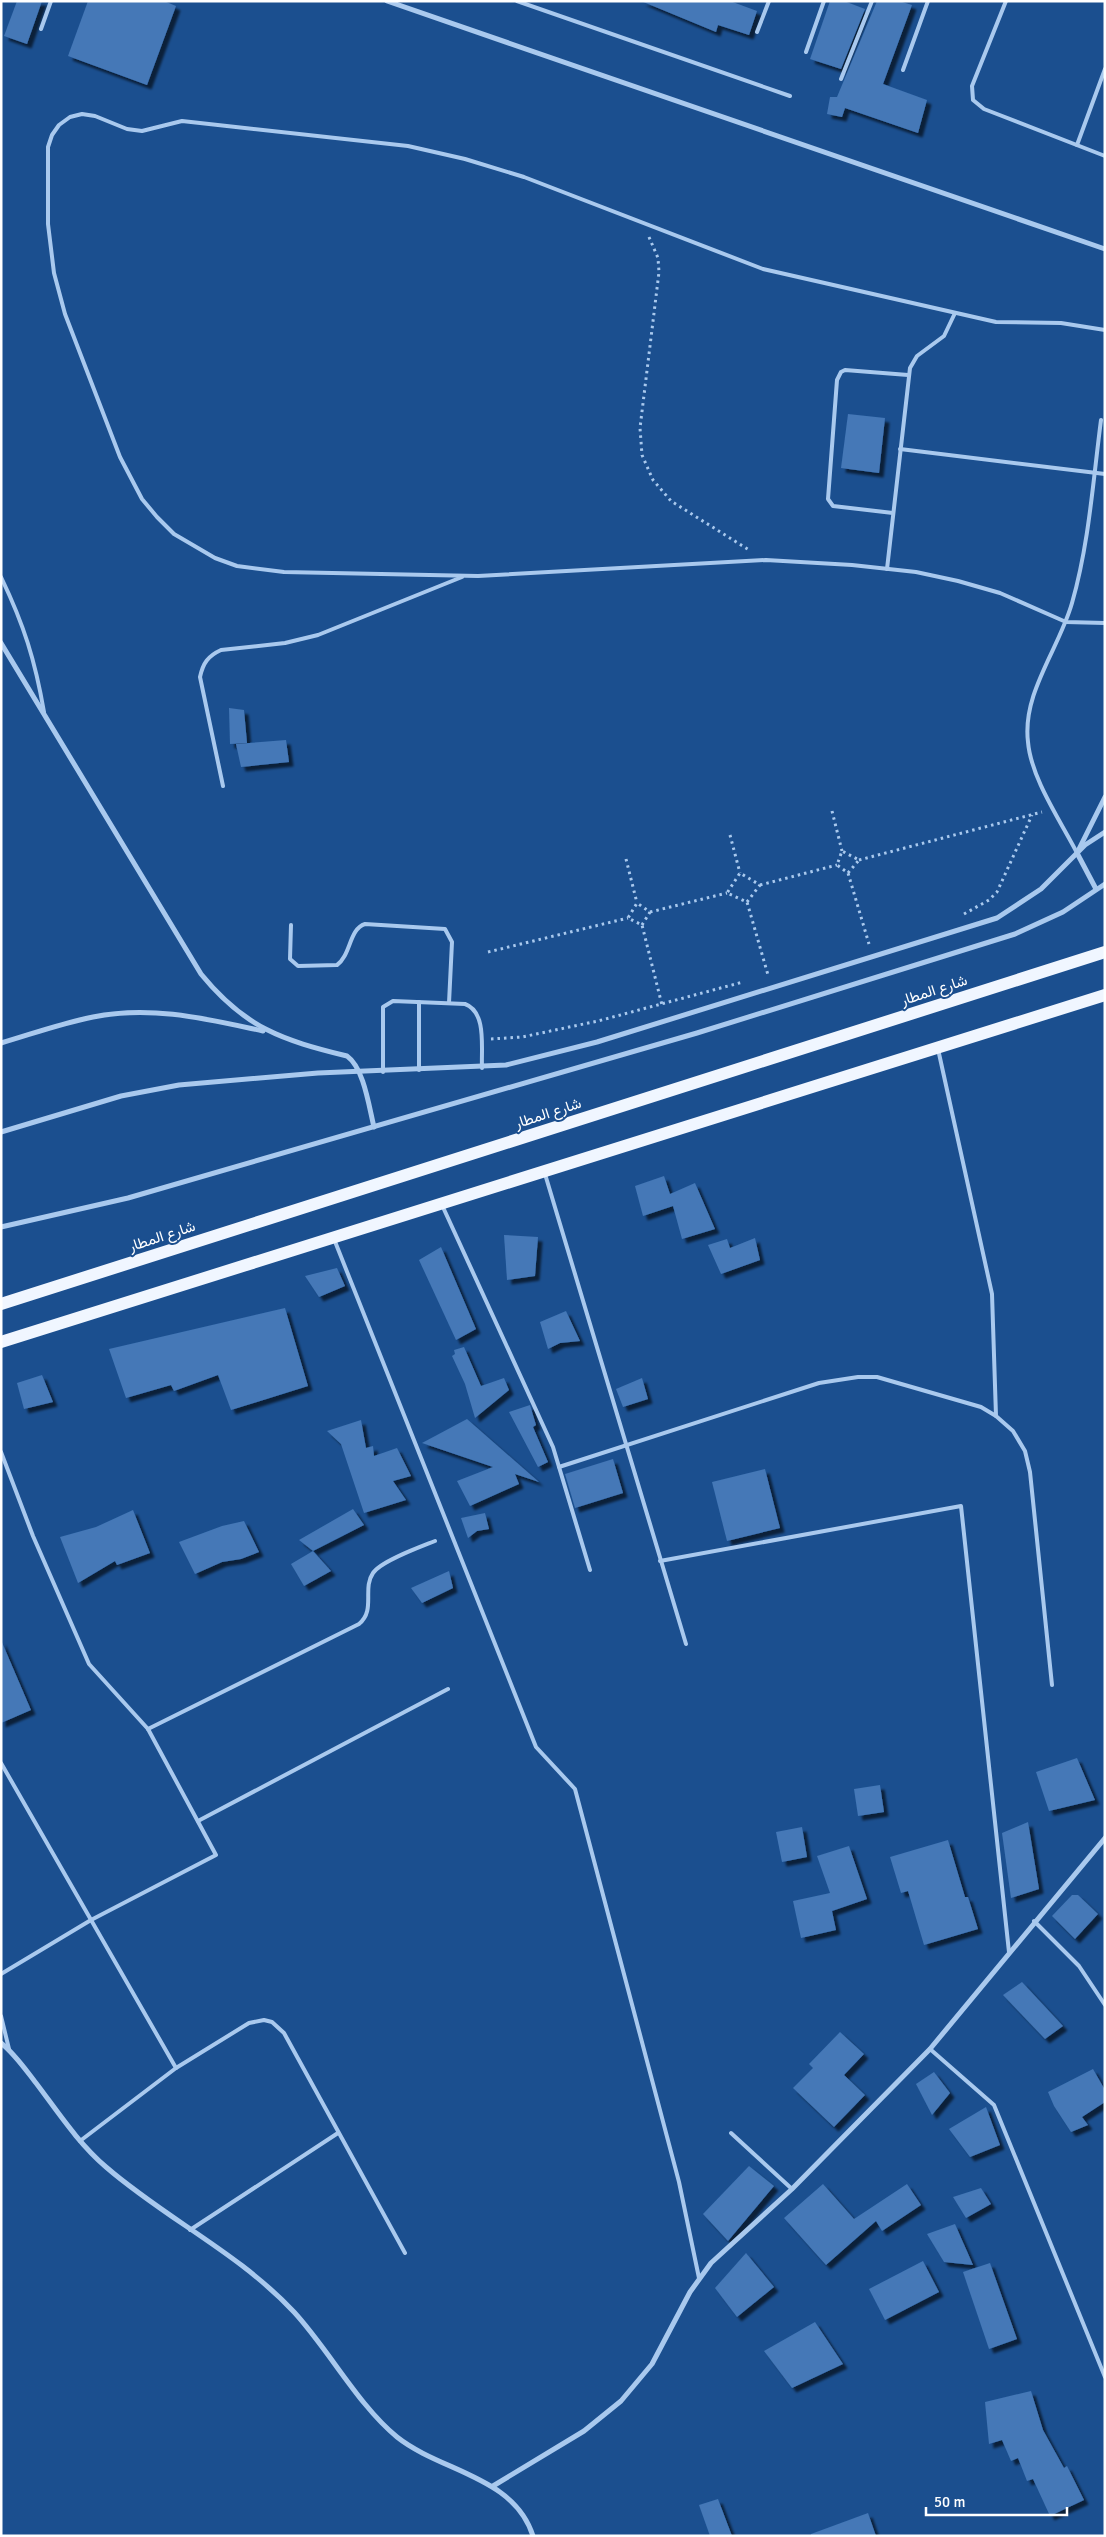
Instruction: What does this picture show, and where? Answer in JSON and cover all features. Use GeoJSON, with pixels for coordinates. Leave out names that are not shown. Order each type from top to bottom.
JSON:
{"type":"FeatureCollection","features":[{"type":"Feature","properties":{"kind":"main road","name":"شارع المطار"},"geometry":{"type":"LineString","coordinates":[[1,1304],[1105,952]]}},
{"type":"Feature","properties":{"kind":"main road"},"geometry":{"type":"LineString","coordinates":[[1,1342],[1105,994]]}},
{"type":"Feature","properties":{"kind":"street"},"geometry":{"type":"LineString","coordinates":[[387,1],[1105,249]]}},
{"type":"Feature","properties":{"kind":"street"},"geometry":{"type":"LineString","coordinates":[[1,643],[201,974],[231,1007],[269,1032]]}},
{"type":"Feature","properties":{"kind":"street"},"geometry":{"type":"LineString","coordinates":[[1076,853],[1105,797]]}},
{"type":"Feature","properties":{"kind":"street"},"geometry":{"type":"LineString","coordinates":[[1,1132],[101,1101],[159,1088],[318,1073],[482,1068],[514,1063],[597,1042],[977,926],[1008,912],[1031,897],[1051,880],[1076,853],[1105,832]]}},
{"type":"Feature","properties":{"kind":"street"},"geometry":{"type":"LineString","coordinates":[[1076,853],[1096,889]]}},
{"type":"Feature","properties":{"kind":"street"},"geometry":{"type":"LineString","coordinates":[[1,1228],[128,1198],[697,1033],[1014,934],[1063,912],[1105,884]]}},
{"type":"Feature","properties":{"kind":"street"},"geometry":{"type":"LineString","coordinates":[[1,1043],[93,1017],[132,1013],[191,1016],[269,1032],[297,1043],[347,1056],[353,1060],[360,1072],[374,1127]]}},
{"type":"Feature","properties":{"kind":"street"},"geometry":{"type":"LineString","coordinates":[[493,2486],[584,2431],[621,2401],[652,2364],[699,2278],[711,2263],[792,2189],[930,2049],[1034,1920],[1105,1838]]}},
{"type":"Feature","properties":{"kind":"street"},"geometry":{"type":"LineString","coordinates":[[1,2043],[9,2049],[80,2141],[125,2183],[190,2230],[228,2254],[262,2281],[294,2312],[370,2408],[397,2436],[429,2457],[493,2486],[516,2505],[533,2536]]}},
{"type":"Feature","properties":{"kind":"lane"},"geometry":{"type":"LineString","coordinates":[[41,29],[51,1]]}},
{"type":"Feature","properties":{"kind":"lane"},"geometry":{"type":"LineString","coordinates":[[517,1],[790,96]]}},
{"type":"Feature","properties":{"kind":"lane"},"geometry":{"type":"LineString","coordinates":[[757,32],[769,1]]}},
{"type":"Feature","properties":{"kind":"lane"},"geometry":{"type":"LineString","coordinates":[[806,52],[824,1]]}},
{"type":"Feature","properties":{"kind":"lane"},"geometry":{"type":"LineString","coordinates":[[841,79],[872,1]]}},
{"type":"Feature","properties":{"kind":"lane"},"geometry":{"type":"LineString","coordinates":[[903,70],[928,1]]}},
{"type":"Feature","properties":{"kind":"lane"},"geometry":{"type":"LineString","coordinates":[[1006,1],[972,86],[973,100],[984,109],[1105,156]]}},
{"type":"Feature","properties":{"kind":"lane"},"geometry":{"type":"LineString","coordinates":[[1077,145],[1105,68]]}},
{"type":"Feature","properties":{"kind":"lane"},"geometry":{"type":"LineString","coordinates":[[1105,330],[1062,323],[996,322],[763,269],[524,176],[465,159],[408,146],[182,121],[142,131],[127,129],[95,116],[82,114],[70,117],[59,125],[52,135],[47,159],[50,253],[59,294],[130,479],[157,517],[174,534],[201,551],[237,566],[260,571],[464,576],[766,560],[886,568],[937,576],[979,587],[1066,622],[1105,622]]}},
{"type":"Feature","properties":{"kind":"lane"},"geometry":{"type":"LineString","coordinates":[[886,568],[908,375],[917,356],[948,331],[955,313]]}},
{"type":"Feature","properties":{"kind":"lane"},"geometry":{"type":"LineString","coordinates":[[893,513],[833,506],[828,499],[837,380],[841,372],[846,370],[908,375]]}},
{"type":"Feature","properties":{"kind":"lane"},"geometry":{"type":"LineString","coordinates":[[1076,853],[1031,758],[1027,728],[1032,700],[1066,622],[1080,567],[1101,420]]}},
{"type":"Feature","properties":{"kind":"lane"},"geometry":{"type":"LineString","coordinates":[[900,449],[1105,474]]}},
{"type":"Feature","properties":{"kind":"lane"},"geometry":{"type":"LineString","coordinates":[[223,786],[200,677],[206,660],[221,650],[285,643],[318,635],[464,576]]}},
{"type":"Feature","properties":{"kind":"lane"},"geometry":{"type":"LineString","coordinates":[[1,577],[18,612],[31,646],[44,716]]}},
{"type":"Feature","properties":{"kind":"lane"},"geometry":{"type":"LineString","coordinates":[[291,925],[290,959],[298,966],[337,965],[344,958],[358,928],[365,924],[445,929],[452,942],[449,1003]]}},
{"type":"Feature","properties":{"kind":"lane"},"geometry":{"type":"LineString","coordinates":[[383,1072],[383,1007],[393,1001],[465,1004],[474,1008],[479,1017],[482,1068]]}},
{"type":"Feature","properties":{"kind":"lane"},"geometry":{"type":"LineString","coordinates":[[419,1070],[420,1002]]}},
{"type":"Feature","properties":{"kind":"lane"},"geometry":{"type":"LineString","coordinates":[[938,1047],[992,1294],[996,1416]]}},
{"type":"Feature","properties":{"kind":"lane"},"geometry":{"type":"LineString","coordinates":[[545,1172],[686,1644]]}},
{"type":"Feature","properties":{"kind":"lane"},"geometry":{"type":"LineString","coordinates":[[442,1203],[553,1447],[590,1570]]}},
{"type":"Feature","properties":{"kind":"lane"},"geometry":{"type":"LineString","coordinates":[[334,1237],[536,1746],[575,1789],[679,2182],[699,2278]]}},
{"type":"Feature","properties":{"kind":"lane"},"geometry":{"type":"LineString","coordinates":[[559,1466],[819,1383],[858,1377],[896,1381],[981,1407],[996,1416],[1013,1432],[1025,1451],[1030,1472],[1052,1685]]}},
{"type":"Feature","properties":{"kind":"lane"},"geometry":{"type":"LineString","coordinates":[[1,1452],[32,1536],[89,1664],[148,1729],[216,1855],[91,1920],[1,1974]]}},
{"type":"Feature","properties":{"kind":"lane"},"geometry":{"type":"LineString","coordinates":[[660,1561],[961,1506],[1009,1952]]}},
{"type":"Feature","properties":{"kind":"lane"},"geometry":{"type":"LineString","coordinates":[[148,1729],[355,1626],[363,1620],[368,1611],[370,1578],[373,1573],[382,1565],[434,1540]]}},
{"type":"Feature","properties":{"kind":"lane"},"geometry":{"type":"LineString","coordinates":[[198,1821],[448,1689]]}},
{"type":"Feature","properties":{"kind":"lane"},"geometry":{"type":"LineString","coordinates":[[1,1763],[176,2068]]}},
{"type":"Feature","properties":{"kind":"lane"},"geometry":{"type":"LineString","coordinates":[[1034,1920],[1079,1966],[1105,2005]]}},
{"type":"Feature","properties":{"kind":"lane"},"geometry":{"type":"LineString","coordinates":[[1,2016],[9,2049]]}},
{"type":"Feature","properties":{"kind":"lane"},"geometry":{"type":"LineString","coordinates":[[80,2141],[176,2068],[249,2023],[264,2020],[272,2022],[284,2033],[405,2254]]}},
{"type":"Feature","properties":{"kind":"lane"},"geometry":{"type":"LineString","coordinates":[[930,2049],[994,2105],[1105,2377]]}},
{"type":"Feature","properties":{"kind":"lane"},"geometry":{"type":"LineString","coordinates":[[190,2230],[338,2133]]}},
{"type":"Feature","properties":{"kind":"lane"},"geometry":{"type":"LineString","coordinates":[[731,2133],[792,2189]]}},
{"type":"Feature","properties":{"kind":"path"},"geometry":{"type":"LineString","coordinates":[[639,222],[653,245],[659,272],[640,428],[640,442],[646,468],[661,492],[671,501],[766,560]]}},
{"type":"Feature","properties":{"kind":"path"},"geometry":{"type":"LineString","coordinates":[[848,873],[859,860],[1055,809]]}},
{"type":"Feature","properties":{"kind":"path"},"geometry":{"type":"LineString","coordinates":[[832,812],[842,851],[837,865]]}},
{"type":"Feature","properties":{"kind":"path"},"geometry":{"type":"LineString","coordinates":[[961,915],[978,907],[997,892],[1032,815]]}},
{"type":"Feature","properties":{"kind":"path"},"geometry":{"type":"LineString","coordinates":[[730,835],[740,873],[760,885]]}},
{"type":"Feature","properties":{"kind":"path"},"geometry":{"type":"LineString","coordinates":[[842,851],[859,860]]}},
{"type":"Feature","properties":{"kind":"path"},"geometry":{"type":"LineString","coordinates":[[626,859],[637,902],[650,912]]}},
{"type":"Feature","properties":{"kind":"path"},"geometry":{"type":"LineString","coordinates":[[837,865],[848,873],[870,944]]}},
{"type":"Feature","properties":{"kind":"path"},"geometry":{"type":"LineString","coordinates":[[747,902],[760,885],[837,865]]}},
{"type":"Feature","properties":{"kind":"path"},"geometry":{"type":"LineString","coordinates":[[727,893],[740,873]]}},
{"type":"Feature","properties":{"kind":"path"},"geometry":{"type":"LineString","coordinates":[[662,1005],[642,925],[650,912],[727,893],[747,902],[768,975]]}},
{"type":"Feature","properties":{"kind":"path"},"geometry":{"type":"LineString","coordinates":[[628,918],[637,902]]}},
{"type":"Feature","properties":{"kind":"path"},"geometry":{"type":"LineString","coordinates":[[488,952],[628,918],[642,925]]}},
{"type":"Feature","properties":{"kind":"path"},"geometry":{"type":"LineString","coordinates":[[860,947],[879,941]]}},
{"type":"Feature","properties":{"kind":"path"},"geometry":{"type":"LineString","coordinates":[[758,978],[777,972]]}},
{"type":"Feature","properties":{"kind":"path"},"geometry":{"type":"LineString","coordinates":[[480,1038],[522,1037],[598,1021],[749,981]]}},
{"type":"Feature","properties":{"kind":"building"},"geometry":{"type":"Polygon","coordinates":[[[17,1],[42,1],[27,44],[4,36],[17,1]]]}},
{"type":"Feature","properties":{"kind":"building"},"geometry":{"type":"Polygon","coordinates":[[[88,1],[164,1],[176,6],[147,85],[68,56],[88,1]]]}},
{"type":"Feature","properties":{"kind":"building"},"geometry":{"type":"Polygon","coordinates":[[[641,1],[730,1],[757,11],[749,35],[718,25],[716,32],[641,1]]]}},
{"type":"Feature","properties":{"kind":"building"},"geometry":{"type":"Polygon","coordinates":[[[830,1],[844,1],[865,9],[841,69],[810,59],[830,1]]]}},
{"type":"Feature","properties":{"kind":"building"},"geometry":{"type":"Polygon","coordinates":[[[877,1],[899,1],[912,5],[883,84],[927,100],[918,133],[845,108],[842,117],[827,114],[830,97],[837,97],[877,1]]]}},
{"type":"Feature","properties":{"kind":"building"},"geometry":{"type":"Polygon","coordinates":[[[848,414],[885,418],[879,473],[841,468],[848,414]]]}},
{"type":"Feature","properties":{"kind":"building"},"geometry":{"type":"Polygon","coordinates":[[[229,708],[244,710],[247,743],[230,744],[229,708]]]}},
{"type":"Feature","properties":{"kind":"building"},"geometry":{"type":"Polygon","coordinates":[[[286,740],[289,762],[241,767],[236,744],[286,740]]]}},
{"type":"Feature","properties":{"kind":"building"},"geometry":{"type":"Polygon","coordinates":[[[664,1176],[670,1194],[695,1183],[715,1229],[682,1239],[673,1206],[643,1216],[635,1186],[664,1176]]]}},
{"type":"Feature","properties":{"kind":"building"},"geometry":{"type":"Polygon","coordinates":[[[504,1235],[538,1237],[535,1276],[507,1280],[504,1235]]]}},
{"type":"Feature","properties":{"kind":"building"},"geometry":{"type":"Polygon","coordinates":[[[755,1238],[760,1260],[721,1274],[708,1245],[727,1239],[730,1248],[755,1238]]]}},
{"type":"Feature","properties":{"kind":"building"},"geometry":{"type":"Polygon","coordinates":[[[441,1247],[476,1329],[456,1340],[419,1260],[441,1247]]]}},
{"type":"Feature","properties":{"kind":"building"},"geometry":{"type":"Polygon","coordinates":[[[337,1268],[345,1286],[319,1297],[305,1276],[337,1268]]]}},
{"type":"Feature","properties":{"kind":"building"},"geometry":{"type":"Polygon","coordinates":[[[285,1308],[308,1386],[231,1410],[218,1375],[174,1391],[171,1385],[126,1398],[109,1349],[285,1308]]]}},
{"type":"Feature","properties":{"kind":"building"},"geometry":{"type":"Polygon","coordinates":[[[566,1311],[580,1341],[560,1343],[548,1349],[540,1322],[566,1311]]]}},
{"type":"Feature","properties":{"kind":"building"},"geometry":{"type":"Polygon","coordinates":[[[464,1347],[481,1386],[504,1378],[509,1390],[475,1418],[465,1384],[452,1356],[455,1354],[454,1350],[464,1347]]]}},
{"type":"Feature","properties":{"kind":"building"},"geometry":{"type":"Polygon","coordinates":[[[42,1375],[53,1402],[24,1409],[17,1383],[42,1375]]]}},
{"type":"Feature","properties":{"kind":"building"},"geometry":{"type":"Polygon","coordinates":[[[642,1378],[648,1399],[623,1407],[616,1389],[642,1378]]]}},
{"type":"Feature","properties":{"kind":"building"},"geometry":{"type":"Polygon","coordinates":[[[530,1405],[536,1425],[533,1427],[548,1462],[538,1467],[509,1412],[530,1405]]]}},
{"type":"Feature","properties":{"kind":"building"},"geometry":{"type":"Polygon","coordinates":[[[467,1419],[539,1482],[515,1474],[519,1484],[470,1506],[457,1481],[493,1467],[422,1443],[467,1419]]]}},
{"type":"Feature","properties":{"kind":"building"},"geometry":{"type":"Polygon","coordinates":[[[361,1420],[366,1448],[373,1446],[374,1456],[397,1448],[411,1476],[393,1481],[406,1500],[364,1513],[341,1444],[327,1431],[361,1420]]]}},
{"type":"Feature","properties":{"kind":"building"},"geometry":{"type":"Polygon","coordinates":[[[613,1459],[623,1493],[575,1508],[565,1474],[613,1459]]]}},
{"type":"Feature","properties":{"kind":"building"},"geometry":{"type":"Polygon","coordinates":[[[765,1469],[780,1528],[727,1541],[712,1482],[765,1469]]]}},
{"type":"Feature","properties":{"kind":"building"},"geometry":{"type":"Polygon","coordinates":[[[353,1509],[364,1525],[313,1551],[299,1540],[353,1509]]]}},
{"type":"Feature","properties":{"kind":"building"},"geometry":{"type":"Polygon","coordinates":[[[133,1510],[150,1553],[117,1565],[115,1561],[78,1583],[60,1537],[96,1527],[133,1510]]]}},
{"type":"Feature","properties":{"kind":"building"},"geometry":{"type":"Polygon","coordinates":[[[485,1513],[489,1529],[477,1531],[468,1538],[461,1518],[485,1513]]]}},
{"type":"Feature","properties":{"kind":"building"},"geometry":{"type":"Polygon","coordinates":[[[244,1521],[259,1552],[241,1559],[222,1562],[195,1574],[179,1542],[222,1526],[244,1521]]]}},
{"type":"Feature","properties":{"kind":"building"},"geometry":{"type":"Polygon","coordinates":[[[313,1551],[331,1571],[304,1586],[291,1564],[313,1551]]]}},
{"type":"Feature","properties":{"kind":"building"},"geometry":{"type":"Polygon","coordinates":[[[449,1571],[453,1588],[422,1603],[411,1588],[449,1571]]]}},
{"type":"Feature","properties":{"kind":"building"},"geometry":{"type":"Polygon","coordinates":[[[1,1640],[31,1710],[1,1723],[1,1640]]]}},
{"type":"Feature","properties":{"kind":"building"},"geometry":{"type":"Polygon","coordinates":[[[1077,1758],[1095,1800],[1049,1811],[1036,1772],[1077,1758]]]}},
{"type":"Feature","properties":{"kind":"building"},"geometry":{"type":"Polygon","coordinates":[[[880,1785],[884,1812],[858,1816],[854,1789],[880,1785]]]}},
{"type":"Feature","properties":{"kind":"building"},"geometry":{"type":"Polygon","coordinates":[[[1028,1822],[1039,1889],[1011,1898],[1002,1833],[1028,1822]]]}},
{"type":"Feature","properties":{"kind":"building"},"geometry":{"type":"Polygon","coordinates":[[[802,1827],[807,1857],[782,1862],[776,1832],[802,1827]]]}},
{"type":"Feature","properties":{"kind":"building"},"geometry":{"type":"Polygon","coordinates":[[[948,1840],[965,1897],[968,1897],[978,1929],[924,1945],[908,1891],[901,1893],[890,1857],[948,1840]]]}},
{"type":"Feature","properties":{"kind":"building"},"geometry":{"type":"Polygon","coordinates":[[[849,1846],[867,1899],[832,1911],[836,1930],[801,1938],[793,1901],[830,1893],[817,1856],[849,1846]]]}},
{"type":"Feature","properties":{"kind":"building"},"geometry":{"type":"Polygon","coordinates":[[[1072,1895],[1078,1895],[1098,1914],[1075,1939],[1052,1916],[1072,1895]]]}},
{"type":"Feature","properties":{"kind":"building"},"geometry":{"type":"Polygon","coordinates":[[[1022,1982],[1063,2026],[1045,2039],[1003,1995],[1022,1982]]]}},
{"type":"Feature","properties":{"kind":"building"},"geometry":{"type":"Polygon","coordinates":[[[840,2032],[864,2054],[844,2075],[865,2095],[834,2127],[793,2088],[813,2068],[809,2064],[840,2032]]]}},
{"type":"Feature","properties":{"kind":"building"},"geometry":{"type":"Polygon","coordinates":[[[1093,2069],[1105,2090],[1105,2102],[1082,2117],[1088,2125],[1071,2132],[1054,2106],[1048,2092],[1093,2069]]]}},
{"type":"Feature","properties":{"kind":"building"},"geometry":{"type":"Polygon","coordinates":[[[934,2072],[950,2093],[932,2115],[916,2084],[934,2072]]]}},
{"type":"Feature","properties":{"kind":"building"},"geometry":{"type":"Polygon","coordinates":[[[986,2107],[1000,2145],[970,2157],[949,2129],[986,2107]]]}},
{"type":"Feature","properties":{"kind":"building"},"geometry":{"type":"Polygon","coordinates":[[[749,2166],[774,2186],[728,2241],[703,2214],[749,2166]]]}},
{"type":"Feature","properties":{"kind":"building"},"geometry":{"type":"Polygon","coordinates":[[[823,2184],[854,2219],[907,2184],[921,2205],[882,2231],[876,2221],[826,2265],[784,2218],[823,2184]]]}},
{"type":"Feature","properties":{"kind":"building"},"geometry":{"type":"Polygon","coordinates":[[[981,2188],[991,2204],[966,2218],[953,2197],[981,2188]]]}},
{"type":"Feature","properties":{"kind":"building"},"geometry":{"type":"Polygon","coordinates":[[[955,2224],[973,2265],[944,2262],[927,2234],[955,2224]]]}},
{"type":"Feature","properties":{"kind":"building"},"geometry":{"type":"Polygon","coordinates":[[[746,2253],[774,2287],[737,2317],[715,2288],[746,2253]]]}},
{"type":"Feature","properties":{"kind":"building"},"geometry":{"type":"Polygon","coordinates":[[[923,2261],[939,2292],[885,2320],[869,2289],[923,2261]]]}},
{"type":"Feature","properties":{"kind":"building"},"geometry":{"type":"Polygon","coordinates":[[[990,2263],[1017,2339],[989,2349],[963,2272],[990,2263]]]}},
{"type":"Feature","properties":{"kind":"building"},"geometry":{"type":"Polygon","coordinates":[[[815,2322],[843,2364],[792,2388],[764,2351],[815,2322]]]}},
{"type":"Feature","properties":{"kind":"building"},"geometry":{"type":"Polygon","coordinates":[[[1031,2391],[1043,2430],[1064,2468],[1067,2466],[1084,2500],[1050,2516],[1033,2479],[1027,2481],[1018,2458],[1011,2461],[1002,2440],[989,2444],[985,2402],[1031,2391]]]}},
{"type":"Feature","properties":{"kind":"building"},"geometry":{"type":"Polygon","coordinates":[[[718,2499],[732,2536],[710,2536],[699,2505],[718,2499]]]}},
{"type":"Feature","properties":{"kind":"building"},"geometry":{"type":"Polygon","coordinates":[[[868,2513],[876,2536],[811,2536],[811,2534],[868,2513]]]}}]}
